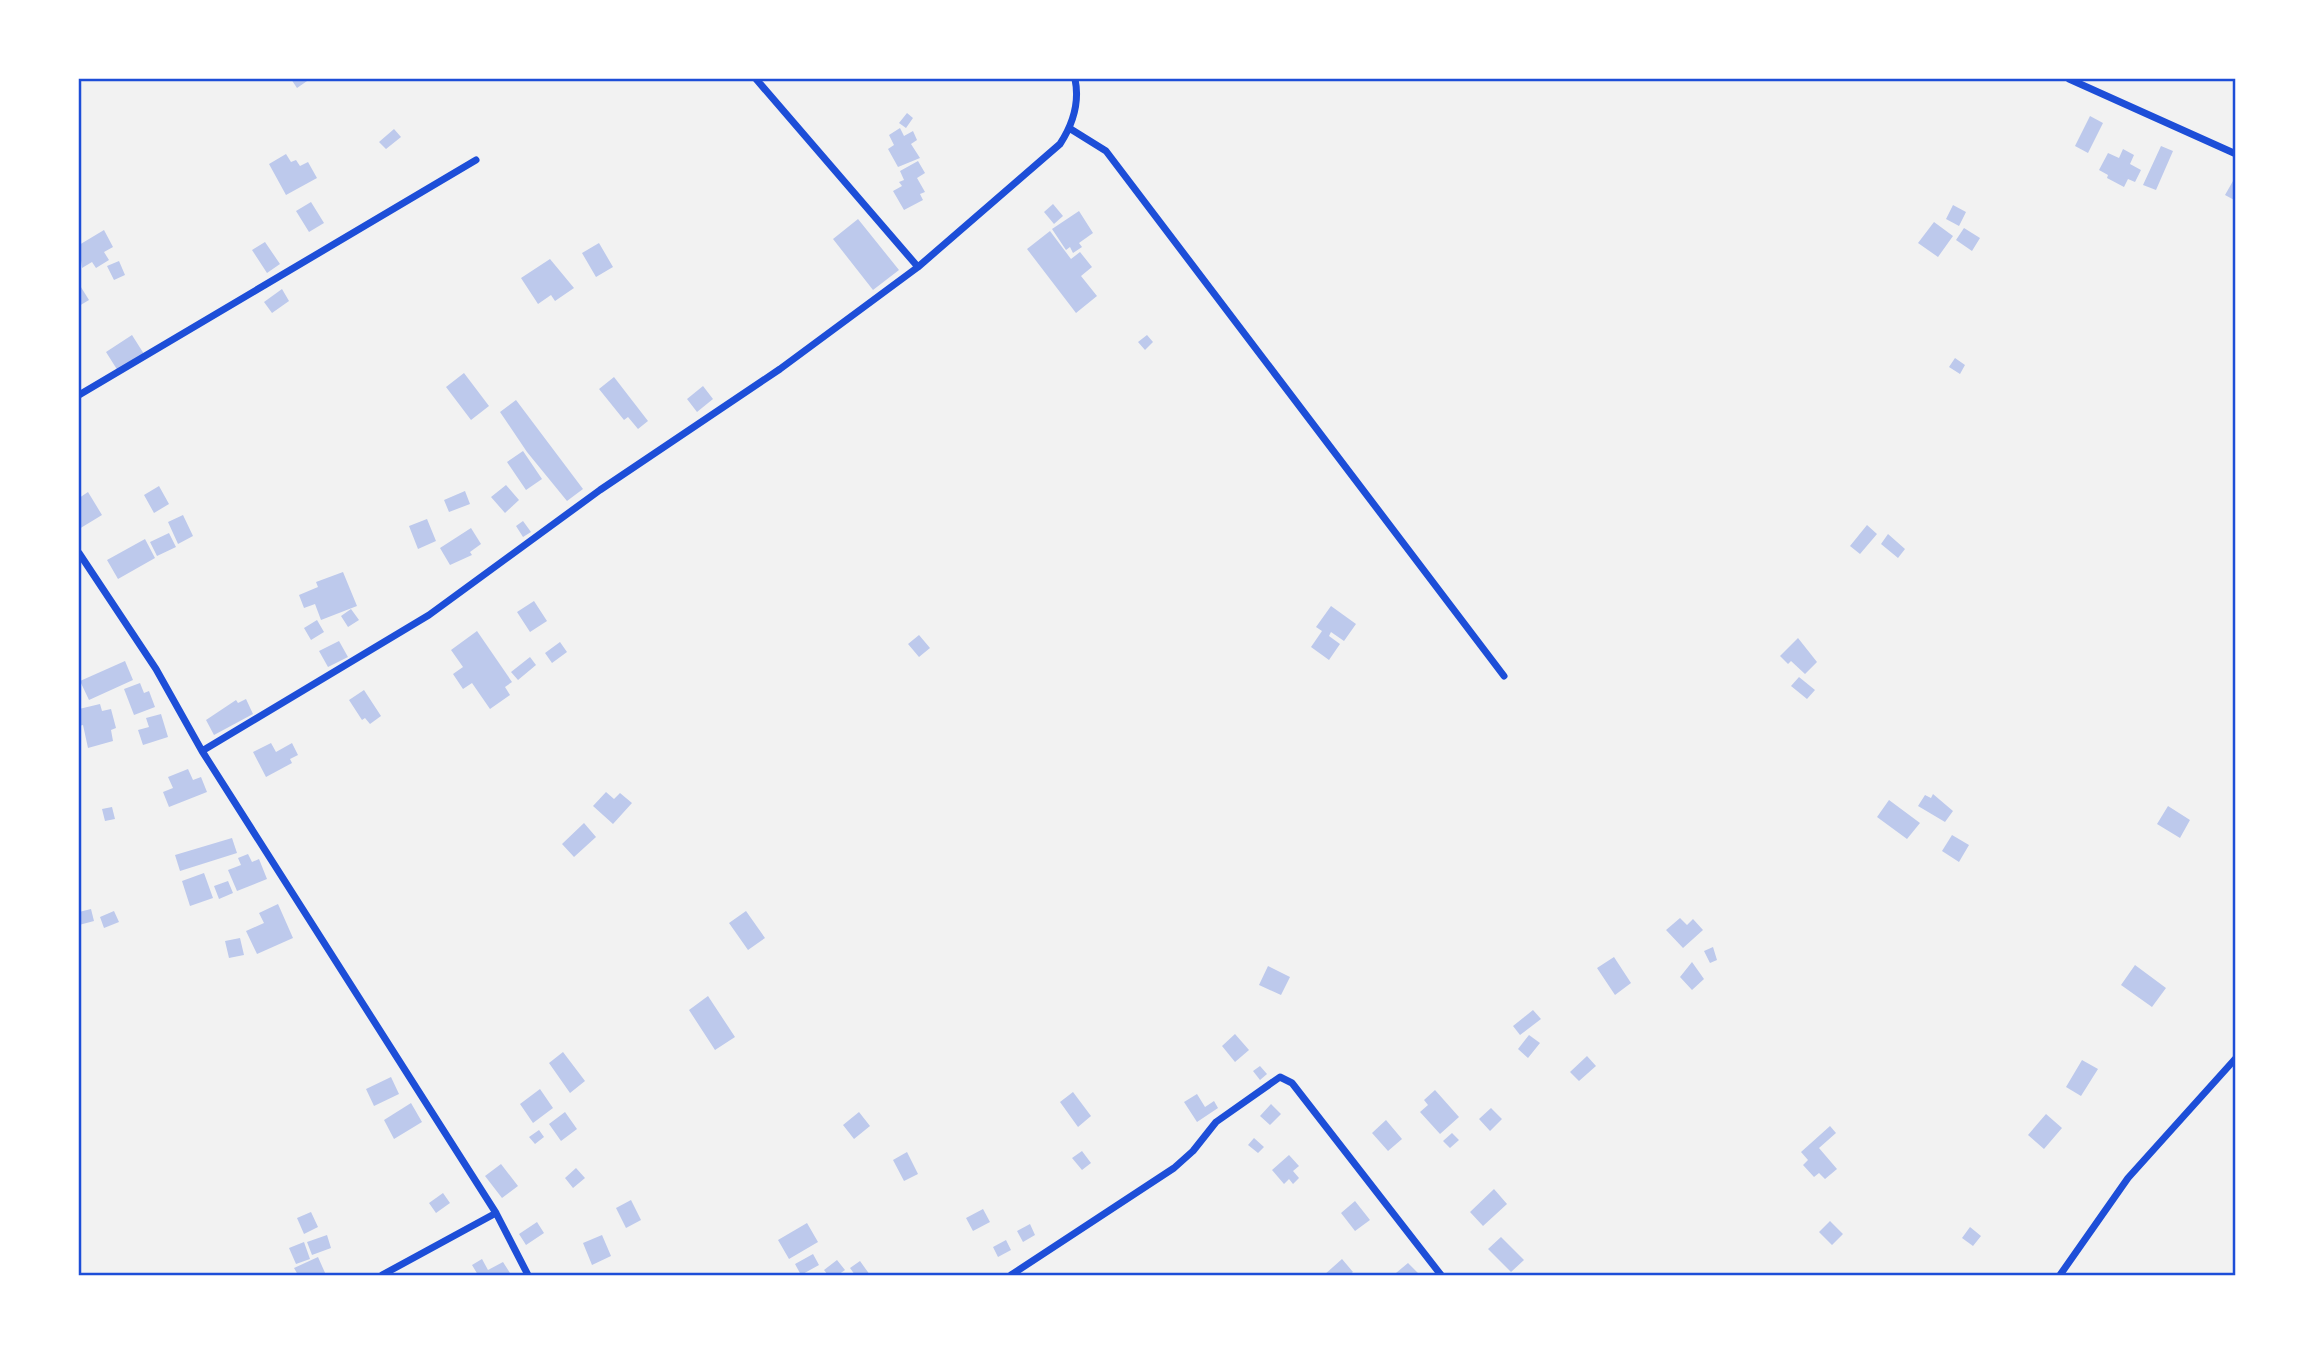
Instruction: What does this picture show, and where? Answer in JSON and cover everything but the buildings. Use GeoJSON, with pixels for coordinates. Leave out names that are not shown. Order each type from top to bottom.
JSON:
{"type":"FeatureCollection","features":[{"type":"Feature","properties":{"kind":"street"},"geometry":{"type":"LineString","coordinates":[[756,79],[918,267]]}},
{"type":"Feature","properties":{"kind":"street"},"geometry":{"type":"LineString","coordinates":[[202,751],[429,615],[600,491],[780,369],[918,267],[1060,144],[1076,106],[1075,79]]}},
{"type":"Feature","properties":{"kind":"street"},"geometry":{"type":"LineString","coordinates":[[2069,79],[2236,154]]}},
{"type":"Feature","properties":{"kind":"street"},"geometry":{"type":"LineString","coordinates":[[1069,128],[1106,151],[1504,676]]}},
{"type":"Feature","properties":{"kind":"street"},"geometry":{"type":"LineString","coordinates":[[79,395],[476,160]]}},
{"type":"Feature","properties":{"kind":"street"},"geometry":{"type":"LineString","coordinates":[[79,553],[156,669],[202,751],[496,1213],[528,1275]]}},
{"type":"Feature","properties":{"kind":"street"},"geometry":{"type":"LineString","coordinates":[[2060,1275],[2129,1178],[2236,1058]]}},
{"type":"Feature","properties":{"kind":"street"},"geometry":{"type":"LineString","coordinates":[[1011,1275],[1174,1168],[1193,1152],[1216,1122],[1280,1077],[1292,1083],[1441,1275]]}},
{"type":"Feature","properties":{"kind":"street"},"geometry":{"type":"LineString","coordinates":[[382,1275],[496,1213]]}}]}
